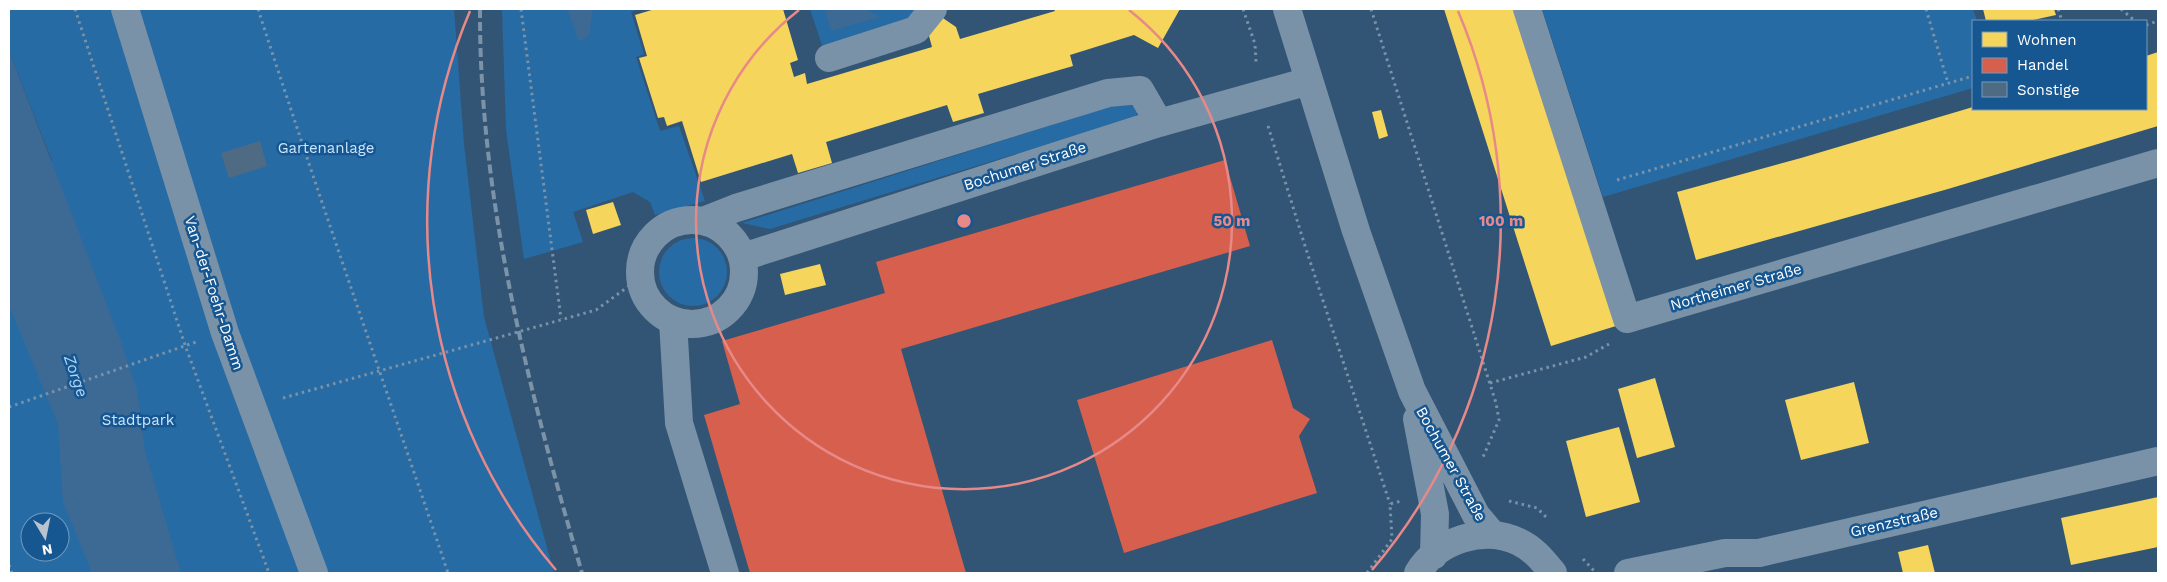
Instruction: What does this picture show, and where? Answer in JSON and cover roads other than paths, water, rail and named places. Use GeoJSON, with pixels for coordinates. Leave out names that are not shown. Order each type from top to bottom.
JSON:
{"type":"FeatureCollection","features":[{"type":"Feature","properties":{"kind":"street","name":"Van-der-Foehr-Damm"},"geometry":{"type":"LineString","coordinates":[[124,9],[225,333],[314,573]]}},
{"type":"Feature","properties":{"kind":"street"},"geometry":{"type":"LineString","coordinates":[[829,58],[916,30],[933,9]]}},
{"type":"Feature","properties":{"kind":"street","name":"Bochumer Straße"},"geometry":{"type":"LineString","coordinates":[[1287,9],[1356,231],[1412,391],[1476,515],[1493,535]]}},
{"type":"Feature","properties":{"kind":"street","name":"Northeimer Straße"},"geometry":{"type":"LineString","coordinates":[[1527,9],[1627,319],[2158,163]]}},
{"type":"Feature","properties":{"kind":"street","name":"Bochumer Straße"},"geometry":{"type":"LineString","coordinates":[[743,257],[1159,123],[1309,81]]}},
{"type":"Feature","properties":{"kind":"street"},"geometry":{"type":"LineString","coordinates":[[703,220],[720,228],[734,240],[743,257],[745,274],[740,292],[728,311],[712,320],[690,325],[672,320],[656,311],[645,296],[640,278],[640,262],[647,245],[663,228],[680,221],[703,220],[736,208],[1108,93],[1140,90],[1159,123]]}},
{"type":"Feature","properties":{"kind":"street"},"geometry":{"type":"LineString","coordinates":[[672,320],[679,423],[725,573]]}},
{"type":"Feature","properties":{"kind":"street","name":"Bochumer Straße"},"geometry":{"type":"LineString","coordinates":[[1412,391],[1435,514],[1426,564]]}},
{"type":"Feature","properties":{"kind":"street","name":"Grenzstraße"},"geometry":{"type":"LineString","coordinates":[[1628,573],[1725,553],[1759,553],[2158,461]]}},
{"type":"Feature","properties":{"kind":"street"},"geometry":{"type":"LineString","coordinates":[[1426,564],[1443,547],[1467,536],[1493,535],[1519,542],[1541,557],[1553,573]]}},
{"type":"Feature","properties":{"kind":"water"},"geometry":{"type":"Polygon","coordinates":[[[567,9],[593,9],[589,36],[579,41],[567,9]]]}},
{"type":"Feature","properties":{"kind":"water"},"geometry":{"type":"Polygon","coordinates":[[[825,9],[865,9],[880,17],[831,31],[825,9]]]}},
{"type":"Feature","properties":{"kind":"water","name":"Zorge"},"geometry":{"type":"Polygon","coordinates":[[[9,51],[121,342],[137,390],[145,451],[181,573],[92,573],[70,519],[70,512],[67,512],[63,502],[58,424],[9,305],[9,51]]]}},
{"type":"Feature","properties":{"kind":"railway"},"geometry":{"type":"LineString","coordinates":[[480,9],[482,81],[488,152],[498,223],[526,364],[582,573]]}},
{"type":"Feature","properties":{"kind":"park label","name":"Gartenanlage"},"geometry":{"type":"Point","coordinates":[326,148]}},
{"type":"Feature","properties":{"kind":"park label","name":"Stadtpark"},"geometry":{"type":"Point","coordinates":[138,420]}}]}
